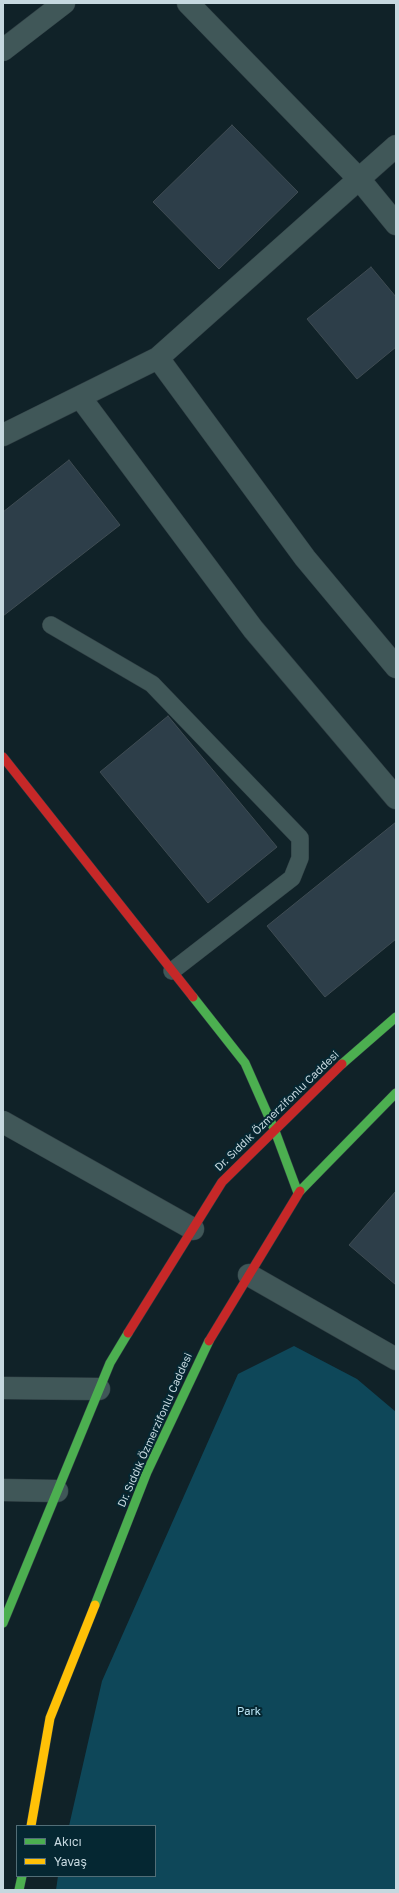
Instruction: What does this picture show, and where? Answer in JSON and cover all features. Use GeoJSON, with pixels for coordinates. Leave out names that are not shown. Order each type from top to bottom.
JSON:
{"type":"FeatureCollection","features":[{"type":"Feature","properties":{"kind":"main road"},"geometry":{"type":"LineString","coordinates":[[3,758],[245,1063],[275,1130],[298,1193]]}},
{"type":"Feature","properties":{"kind":"main road","name":"Dr. Sıddık Özmerzifonlu Caddesi"},"geometry":{"type":"LineString","coordinates":[[3,1623],[110,1363],[222,1182],[345,1061],[396,1017]]}},
{"type":"Feature","properties":{"kind":"main road","name":"Dr. Sıddık Özmerzifonlu Caddesi"},"geometry":{"type":"LineString","coordinates":[[31,1825],[50,1718],[139,1494],[208,1342],[298,1193],[396,1093]]}},
{"type":"Feature","properties":{"kind":"main road"},"geometry":{"type":"LineString","coordinates":[[19,1890],[22,1877]]}},
{"type":"Feature","properties":{"kind":"street"},"geometry":{"type":"LineString","coordinates":[[3,50],[64,3]]}},
{"type":"Feature","properties":{"kind":"street"},"geometry":{"type":"LineString","coordinates":[[188,3],[360,180],[396,224]]}},
{"type":"Feature","properties":{"kind":"street"},"geometry":{"type":"LineString","coordinates":[[3,435],[158,358],[360,180],[396,146]]}},
{"type":"Feature","properties":{"kind":"street"},"geometry":{"type":"LineString","coordinates":[[158,358],[305,558],[396,667]]}},
{"type":"Feature","properties":{"kind":"street"},"geometry":{"type":"LineString","coordinates":[[80,397],[252,629],[396,798]]}},
{"type":"Feature","properties":{"kind":"street"},"geometry":{"type":"LineString","coordinates":[[3,1122],[193,1229]]}},
{"type":"Feature","properties":{"kind":"street"},"geometry":{"type":"LineString","coordinates":[[249,1275],[396,1359]]}},
{"type":"Feature","properties":{"kind":"street"},"geometry":{"type":"LineString","coordinates":[[3,1388],[99,1389]]}},
{"type":"Feature","properties":{"kind":"street"},"geometry":{"type":"LineString","coordinates":[[3,1490],[57,1491]]}},
{"type":"Feature","properties":{"kind":"lane"},"geometry":{"type":"LineString","coordinates":[[51,625],[152,684],[300,838],[300,858],[292,878],[172,971]]}},
{"type":"Feature","properties":{"kind":"green space","name":"Park"},"geometry":{"type":"Polygon","coordinates":[[[294,1346],[357,1379],[396,1412],[396,1890],[56,1890],[58,1877],[156,1877],[156,1825],[69,1825],[102,1681],[238,1374],[294,1346]]]}},
{"type":"Feature","properties":{"kind":"building"},"geometry":{"type":"Polygon","coordinates":[[[232,125],[298,192],[219,269],[153,202],[232,125]]]}},
{"type":"Feature","properties":{"kind":"building"},"geometry":{"type":"Polygon","coordinates":[[[371,267],[396,297],[396,347],[357,379],[307,319],[371,267]]]}},
{"type":"Feature","properties":{"kind":"building"},"geometry":{"type":"Polygon","coordinates":[[[69,460],[120,525],[3,616],[3,512],[69,460]]]}},
{"type":"Feature","properties":{"kind":"building"},"geometry":{"type":"Polygon","coordinates":[[[168,716],[277,847],[208,903],[100,772],[168,716]]]}},
{"type":"Feature","properties":{"kind":"building"},"geometry":{"type":"Polygon","coordinates":[[[396,822],[396,939],[325,997],[267,926],[396,822]]]}},
{"type":"Feature","properties":{"kind":"building"},"geometry":{"type":"Polygon","coordinates":[[[396,1191],[396,1285],[349,1245],[396,1191]]]}},
{"type":"Feature","properties":{"kind":"traffic: fast"},"geometry":{"type":"LineString","coordinates":[[193,997],[245,1063],[275,1131],[298,1193]]}},
{"type":"Feature","properties":{"kind":"traffic: fast"},"geometry":{"type":"LineString","coordinates":[[342,1064],[396,1017]]}},
{"type":"Feature","properties":{"kind":"traffic: fast"},"geometry":{"type":"LineString","coordinates":[[300,1191],[396,1093]]}},
{"type":"Feature","properties":{"kind":"traffic: fast"},"geometry":{"type":"LineString","coordinates":[[3,1623],[110,1363],[128,1333]]}},
{"type":"Feature","properties":{"kind":"traffic: fast"},"geometry":{"type":"LineString","coordinates":[[95,1605],[147,1472],[209,1341]]}},
{"type":"Feature","properties":{"kind":"traffic: fast"},"geometry":{"type":"LineString","coordinates":[[19,1890],[22,1877]]}},
{"type":"Feature","properties":{"kind":"traffic: slow"},"geometry":{"type":"LineString","coordinates":[[31,1825],[50,1718],[95,1605]]}},
{"type":"Feature","properties":{"kind":"traffic: jam"},"geometry":{"type":"LineString","coordinates":[[3,757],[193,997]]}},
{"type":"Feature","properties":{"kind":"traffic: jam"},"geometry":{"type":"LineString","coordinates":[[128,1333],[222,1182],[342,1064]]}},
{"type":"Feature","properties":{"kind":"traffic: jam"},"geometry":{"type":"LineString","coordinates":[[209,1341],[300,1191]]}}]}
